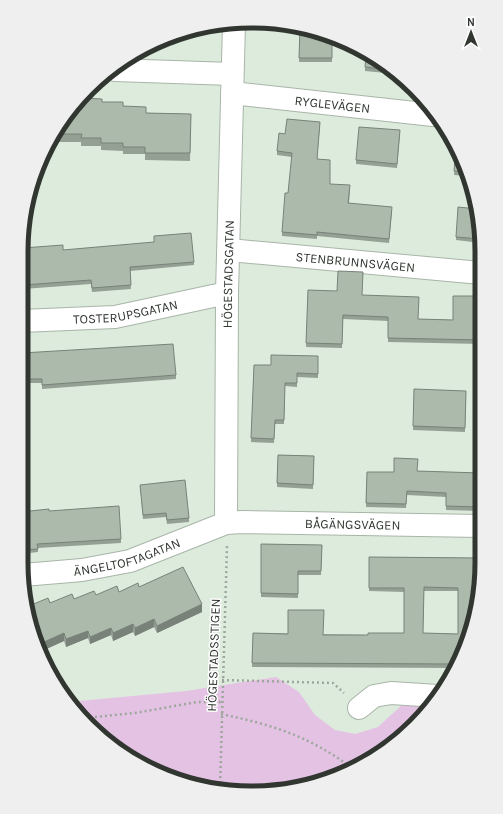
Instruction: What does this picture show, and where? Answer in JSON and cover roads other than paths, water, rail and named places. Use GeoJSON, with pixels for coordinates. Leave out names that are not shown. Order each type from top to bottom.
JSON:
{"type":"FeatureCollection","features":[{"type":"Feature","properties":{"kind":"street","name":"HÖGESTADSGATAN"},"geometry":{"type":"LineString","coordinates":[[226,524],[227,293],[234,28]]}},
{"type":"Feature","properties":{"kind":"street","name":"RYGLEVÄGEN"},"geometry":{"type":"LineString","coordinates":[[120,70],[232,83],[428,114]]}},
{"type":"Feature","properties":{"kind":"street","name":"STENBRUNNSVÄGEN"},"geometry":{"type":"LineString","coordinates":[[229,250],[475,272]]}},
{"type":"Feature","properties":{"kind":"street","name":"TOSTERUPSGATAN"},"geometry":{"type":"LineString","coordinates":[[28,321],[115,317],[227,293]]}},
{"type":"Feature","properties":{"kind":"street","name":"BÅGÄNGSVÄGEN"},"geometry":{"type":"LineString","coordinates":[[226,524],[242,522],[475,526]]}},
{"type":"Feature","properties":{"kind":"street","name":"ÄNGELTOFTAGATAN"},"geometry":{"type":"LineString","coordinates":[[28,575],[82,570],[130,561],[226,524]]}},
{"type":"Feature","properties":{"kind":"street"},"geometry":{"type":"LineString","coordinates":[[359,708],[374,696],[391,693],[431,696]]}}]}
